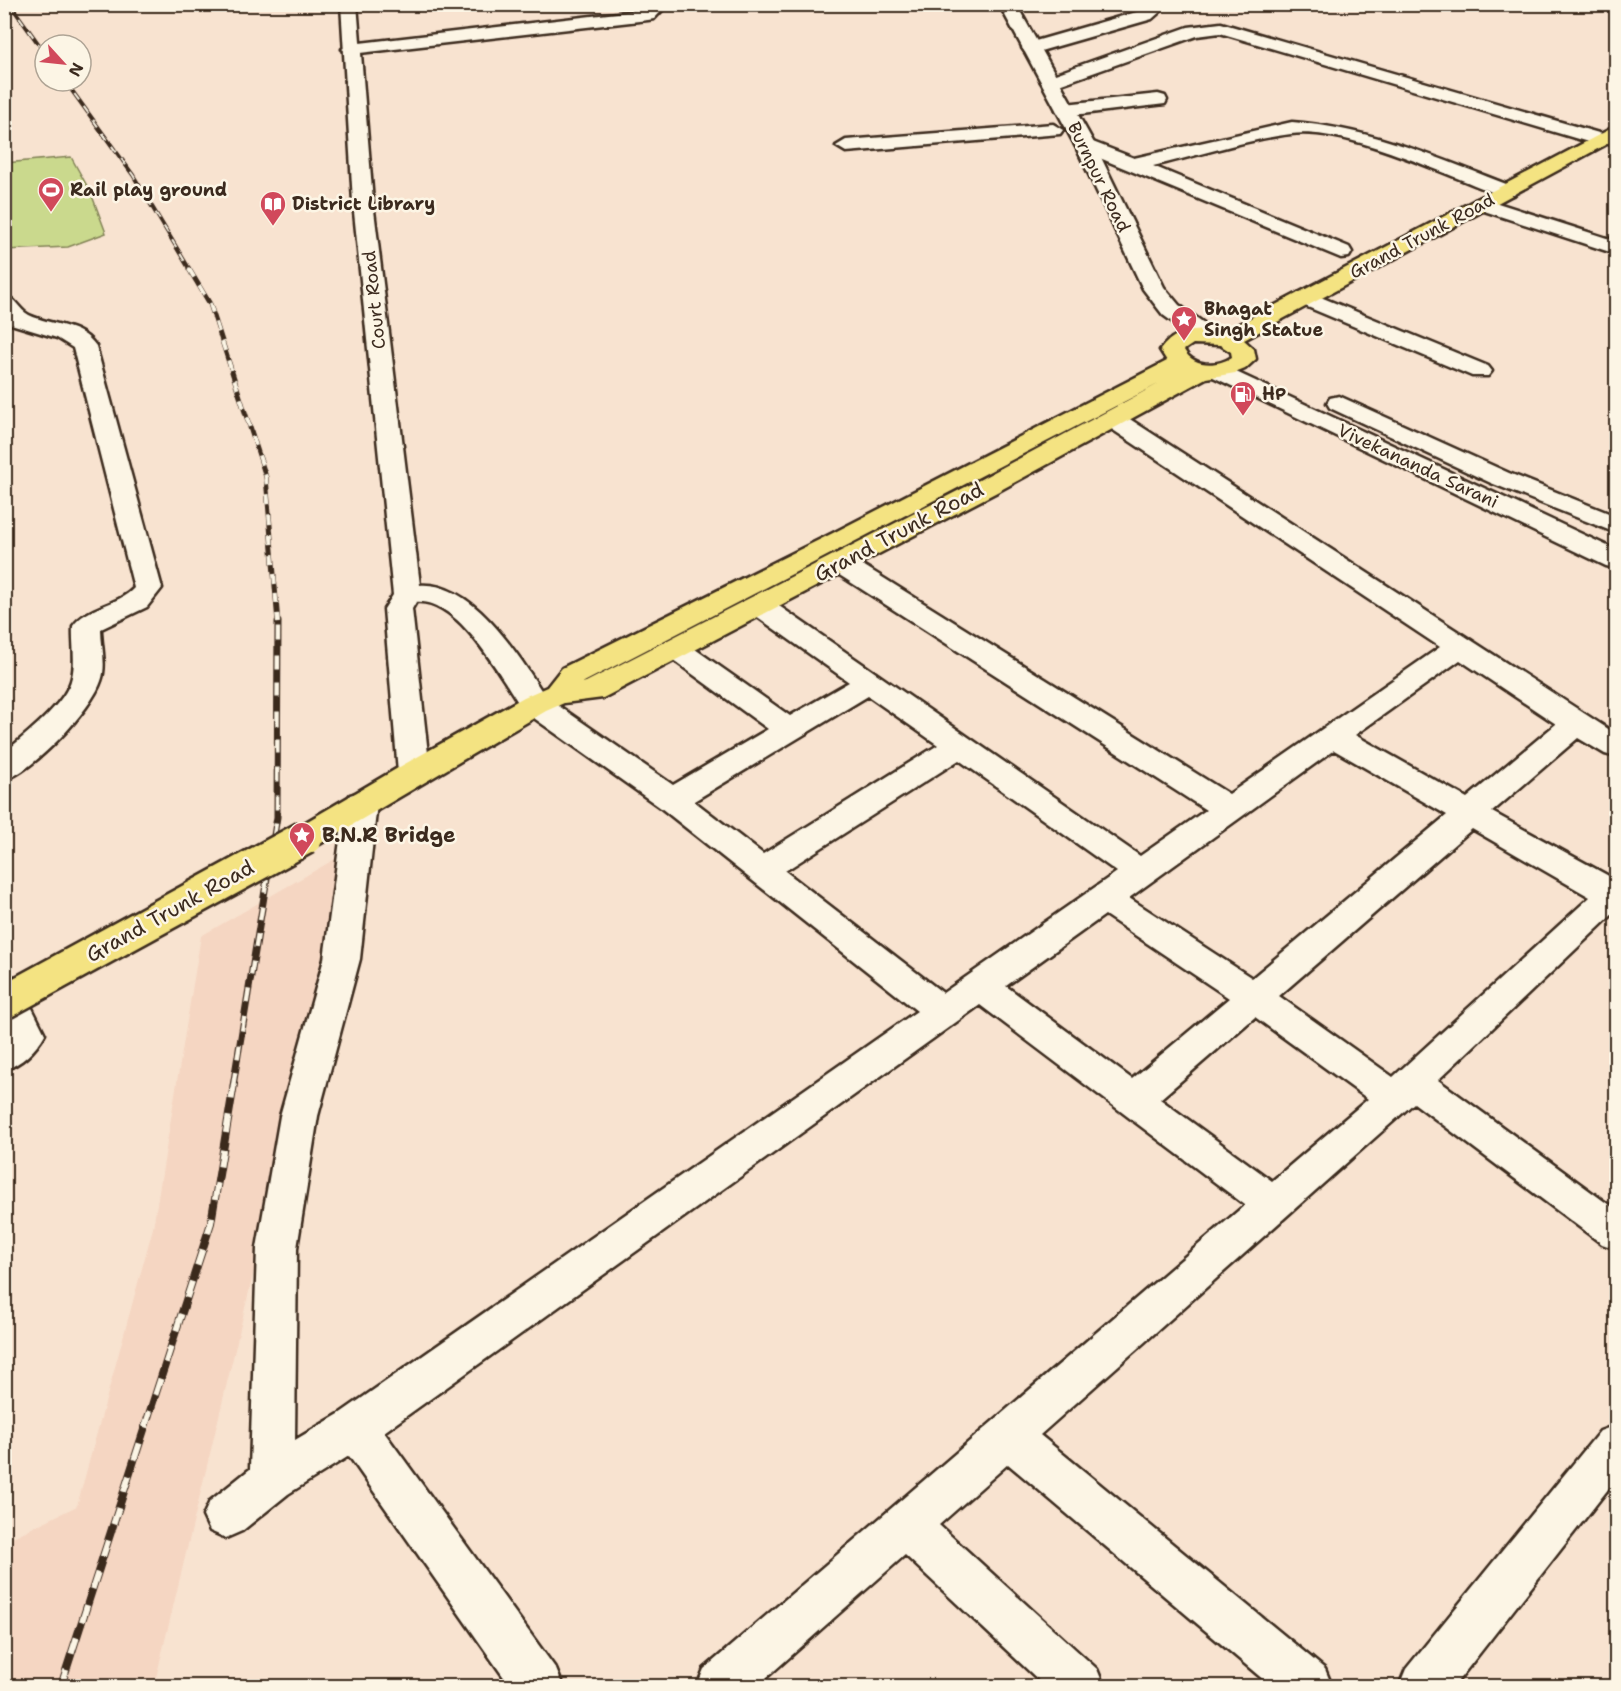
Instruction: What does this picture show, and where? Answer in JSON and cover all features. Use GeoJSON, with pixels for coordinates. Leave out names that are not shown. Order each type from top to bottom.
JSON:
{"type":"FeatureCollection","features":[{"type":"Feature","properties":{"kind":"main road","name":"Grand Trunk Road"},"geometry":{"type":"LineString","coordinates":[[562,696],[675,648],[1113,419],[1187,355],[1188,337],[1217,338],[1306,297],[1609,136]]}},
{"type":"Feature","properties":{"kind":"main road"},"geometry":{"type":"LineString","coordinates":[[1217,338],[1242,349],[1244,359]]}},
{"type":"Feature","properties":{"kind":"main road","name":"Grand Trunk Road"},"geometry":{"type":"LineString","coordinates":[[4,1002],[306,837],[414,772],[562,696],[843,539],[1187,355],[1236,367],[1244,359]]}},
{"type":"Feature","properties":{"kind":"street","name":"Court Road"},"geometry":{"type":"LineString","coordinates":[[348,4],[363,202],[407,595],[398,609],[414,772]]}},
{"type":"Feature","properties":{"kind":"street"},"geometry":{"type":"LineString","coordinates":[[351,49],[648,15],[660,4]]}},
{"type":"Feature","properties":{"kind":"street"},"geometry":{"type":"LineString","coordinates":[[990,4],[1063,150]]}},
{"type":"Feature","properties":{"kind":"street","name":"Burnpur Road"},"geometry":{"type":"LineString","coordinates":[[1007,4],[1084,145],[1154,289],[1171,310],[1217,338]]}},
{"type":"Feature","properties":{"kind":"street"},"geometry":{"type":"LineString","coordinates":[[1031,48],[1146,15],[1153,10],[1152,4]]}},
{"type":"Feature","properties":{"kind":"street"},"geometry":{"type":"LineString","coordinates":[[1050,82],[1194,31],[1221,28],[1609,136]]}},
{"type":"Feature","properties":{"kind":"street"},"geometry":{"type":"LineString","coordinates":[[1065,110],[1158,100]]}},
{"type":"Feature","properties":{"kind":"street"},"geometry":{"type":"LineString","coordinates":[[1132,165],[1292,128],[1319,129],[1356,136],[1507,191]]}},
{"type":"Feature","properties":{"kind":"street"},"geometry":{"type":"LineString","coordinates":[[846,146],[1053,130]]}},
{"type":"Feature","properties":{"kind":"street"},"geometry":{"type":"LineString","coordinates":[[1084,145],[1341,252]]}},
{"type":"Feature","properties":{"kind":"street"},"geometry":{"type":"LineString","coordinates":[[1482,204],[1617,248]]}},
{"type":"Feature","properties":{"kind":"street"},"geometry":{"type":"LineString","coordinates":[[1306,297],[1480,371]]}},
{"type":"Feature","properties":{"kind":"street"},"geometry":{"type":"LineString","coordinates":[[4,302],[8,311],[15,318],[68,333],[84,346],[148,588],[143,598],[130,606],[100,616],[87,626],[89,668],[86,683],[38,740],[4,770]]}},
{"type":"Feature","properties":{"kind":"street"},"geometry":{"type":"LineString","coordinates":[[4,331],[32,323]]}},
{"type":"Feature","properties":{"kind":"street","name":"Vivekananda Sarani"},"geometry":{"type":"LineString","coordinates":[[1187,355],[1617,560]]}},
{"type":"Feature","properties":{"kind":"street","name":"Vivekananda Sarani"},"geometry":{"type":"LineString","coordinates":[[1244,359],[1500,478],[1617,525]]}},
{"type":"Feature","properties":{"kind":"street"},"geometry":{"type":"LineString","coordinates":[[1113,419],[1576,723],[1617,747]]}},
{"type":"Feature","properties":{"kind":"street"},"geometry":{"type":"LineString","coordinates":[[840,563],[1229,809]]}},
{"type":"Feature","properties":{"kind":"street"},"geometry":{"type":"LineString","coordinates":[[407,595],[432,593],[454,603],[562,696],[672,800],[943,1012]]}},
{"type":"Feature","properties":{"kind":"street"},"geometry":{"type":"LineString","coordinates":[[759,605],[1140,872]]}},
{"type":"Feature","properties":{"kind":"street"},"geometry":{"type":"LineString","coordinates":[[226,1516],[272,1479],[355,1428],[1459,646]]}},
{"type":"Feature","properties":{"kind":"street"},"geometry":{"type":"LineString","coordinates":[[675,648],[789,730]]}},
{"type":"Feature","properties":{"kind":"street"},"geometry":{"type":"LineString","coordinates":[[672,800],[868,683]]}},
{"type":"Feature","properties":{"kind":"street"},"geometry":{"type":"LineString","coordinates":[[1133,1100],[1576,723]]}},
{"type":"Feature","properties":{"kind":"street"},"geometry":{"type":"LineString","coordinates":[[721,1686],[1404,1090],[1615,893],[1333,736]]}},
{"type":"Feature","properties":{"kind":"street"},"geometry":{"type":"LineString","coordinates":[[760,871],[960,745]]}},
{"type":"Feature","properties":{"kind":"street"},"geometry":{"type":"LineString","coordinates":[[272,1479],[277,1248],[299,1116],[342,958],[348,811]]}},
{"type":"Feature","properties":{"kind":"street"},"geometry":{"type":"LineString","coordinates":[[1104,898],[1254,997],[1404,1090],[1617,1232]]}},
{"type":"Feature","properties":{"kind":"street"},"geometry":{"type":"LineString","coordinates":[[980,986],[1274,1204]]}},
{"type":"Feature","properties":{"kind":"street"},"geometry":{"type":"LineString","coordinates":[[4,987],[27,1034],[4,1056]]}},
{"type":"Feature","properties":{"kind":"street"},"geometry":{"type":"LineString","coordinates":[[355,1428],[539,1686]]}},
{"type":"Feature","properties":{"kind":"street"},"geometry":{"type":"LineString","coordinates":[[1009,1437],[1308,1686]]}},
{"type":"Feature","properties":{"kind":"street"},"geometry":{"type":"LineString","coordinates":[[1423,1686],[1617,1445]]}},
{"type":"Feature","properties":{"kind":"street"},"geometry":{"type":"LineString","coordinates":[[907,1526],[1080,1686]]}},
{"type":"Feature","properties":{"kind":"shaded area"},"geometry":{"type":"Polygon","coordinates":[[[356,847],[154,1686],[5,1686],[5,1541],[77,1506],[153,1228],[201,936],[356,847]]]}},
{"type":"Feature","properties":{"kind":"green space","name":"Rail play ground"},"geometry":{"type":"Polygon","coordinates":[[[71,157],[91,193],[106,233],[68,247],[5,250],[5,163],[71,157]]]}},
{"type":"Feature","properties":{"kind":"railway"},"geometry":{"type":"LineString","coordinates":[[10,4],[33,36]]}},
{"type":"Feature","properties":{"kind":"railway"},"geometry":{"type":"LineString","coordinates":[[74,93],[133,175],[190,270]]}},
{"type":"Feature","properties":{"kind":"railway"},"geometry":{"type":"LineString","coordinates":[[189,269],[210,304],[266,477],[278,623]]}},
{"type":"Feature","properties":{"kind":"railway"},"geometry":{"type":"LineString","coordinates":[[233,1086],[277,817],[278,623]]}},
{"type":"Feature","properties":{"kind":"railway"},"geometry":{"type":"LineString","coordinates":[[61,1686],[211,1223],[234,1084]]}},
{"type":"Feature","properties":{"kind":"place","name":"Rail play ground"},"geometry":{"type":"Point","coordinates":[51,213]}},
{"type":"Feature","properties":{"kind":"place","name":"District Library"},"geometry":{"type":"Point","coordinates":[273,227]}},
{"type":"Feature","properties":{"kind":"place","name":"Bhagat Singh Statue"},"geometry":{"type":"Point","coordinates":[1184,342]}},
{"type":"Feature","properties":{"kind":"place","name":"HP"},"geometry":{"type":"Point","coordinates":[1243,417]}},
{"type":"Feature","properties":{"kind":"place","name":"B.N.R Bridge"},"geometry":{"type":"Point","coordinates":[302,858]}}]}
